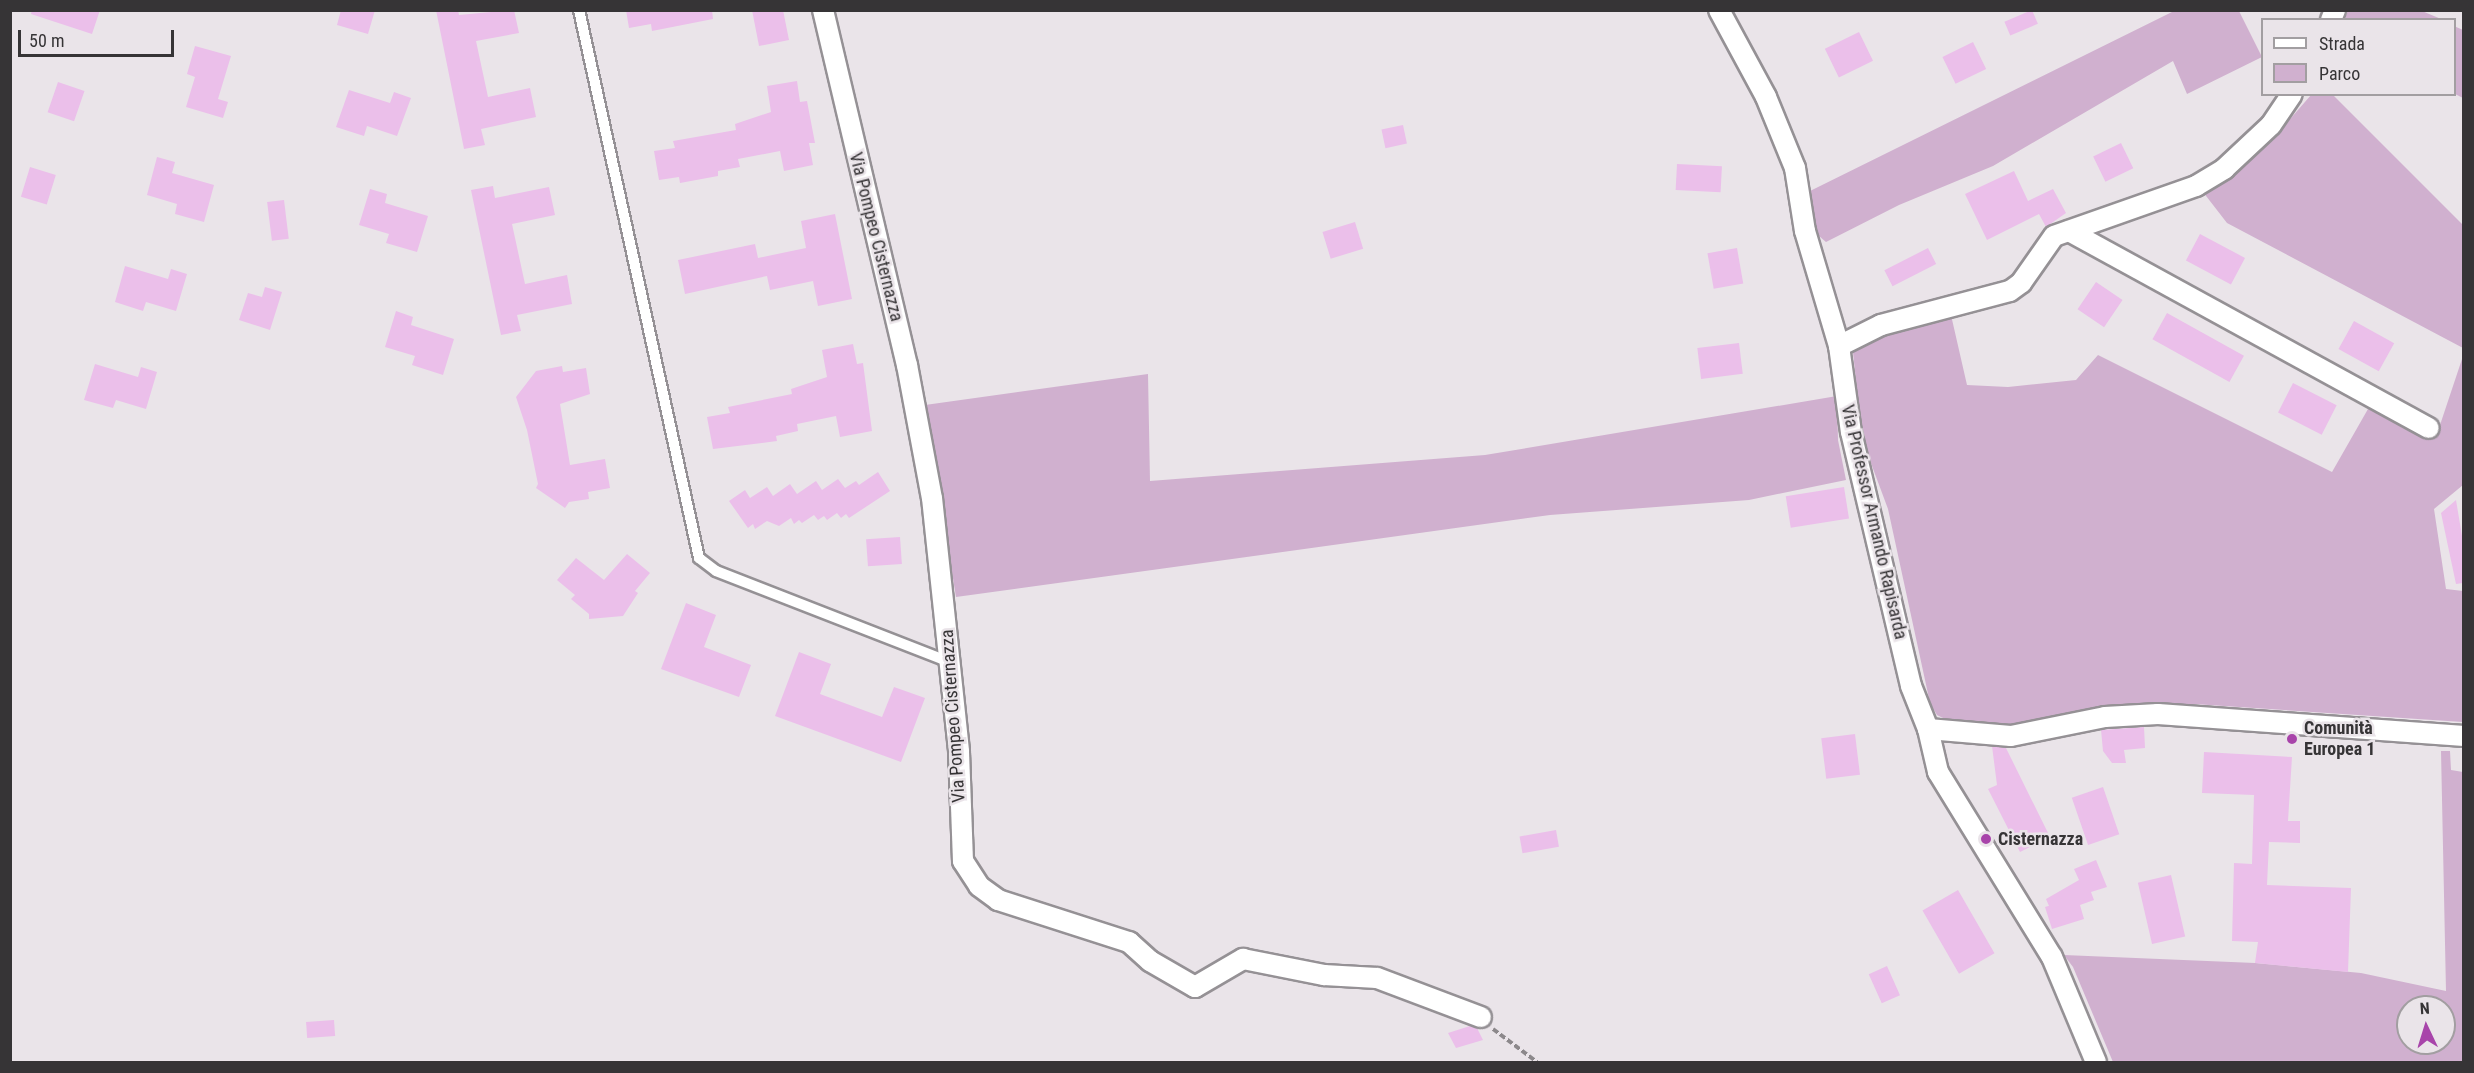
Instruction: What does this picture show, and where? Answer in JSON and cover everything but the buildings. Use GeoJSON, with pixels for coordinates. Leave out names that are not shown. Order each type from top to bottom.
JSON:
{"type":"FeatureCollection","features":[{"type":"Feature","properties":{"kind":"street","name":"Via Pompeo Cisternazza"},"geometry":{"type":"LineString","coordinates":[[823,10],[907,365],[932,498],[960,771],[963,861],[979,886],[998,900],[1130,942],[1150,961],[1195,987],[1243,959],[1324,975],[1377,978],[1481,1017]]}},
{"type":"Feature","properties":{"kind":"street","name":"Via Professor Armando Rapisarda"},"geometry":{"type":"LineString","coordinates":[[1719,10],[1786,140],[1795,168],[1805,231],[1839,346],[1851,432],[1911,686],[1928,729],[1938,772],[1951,798],[2052,957],[2096,1062]]}},
{"type":"Feature","properties":{"kind":"street"},"geometry":{"type":"LineString","coordinates":[[1839,346],[1881,325],[2010,291],[2021,283],[2054,236],[2196,186],[2224,168],[2271,125],[2291,96]]}},
{"type":"Feature","properties":{"kind":"street"},"geometry":{"type":"LineString","coordinates":[[2069,231],[2429,428]]}},
{"type":"Feature","properties":{"kind":"street"},"geometry":{"type":"LineString","coordinates":[[1928,729],[2011,735],[2105,717],[2158,714],[2463,736]]}},
{"type":"Feature","properties":{"kind":"lane"},"geometry":{"type":"LineString","coordinates":[[579,10],[699,558],[716,571],[950,662]]}},
{"type":"Feature","properties":{"kind":"path"},"geometry":{"type":"LineString","coordinates":[[1481,1017],[1505,1041],[1538,1062]]}},
{"type":"Feature","properties":{"kind":"green space"},"geometry":{"type":"Polygon","coordinates":[[[2348,10],[2422,11],[2439,18],[2345,18],[2348,10]]]}},
{"type":"Feature","properties":{"kind":"green space"},"geometry":{"type":"Polygon","coordinates":[[[2174,11],[2239,11],[2261,55],[2261,57],[2187,94],[2173,61],[1993,166],[1899,205],[1826,242],[1812,230],[1808,209],[1810,191],[2174,11]]]}},
{"type":"Feature","properties":{"kind":"green space"},"geometry":{"type":"Polygon","coordinates":[[[2456,27],[2463,30],[2463,98],[2456,94],[2456,27]]]}},
{"type":"Feature","properties":{"kind":"green space"},"geometry":{"type":"Polygon","coordinates":[[[2310,96],[2334,96],[2463,225],[2463,348],[2227,223],[2203,192],[2285,125],[2310,96]]]}},
{"type":"Feature","properties":{"kind":"green space"},"geometry":{"type":"Polygon","coordinates":[[[1951,315],[1967,385],[2008,387],[2076,380],[2098,355],[2332,472],[2372,402],[2436,437],[2463,356],[2463,485],[2434,509],[2446,589],[2463,591],[2463,722],[2194,704],[2076,711],[2003,726],[1947,720],[1937,715],[1930,703],[1888,509],[1862,439],[1853,352],[1893,331],[1951,315]]]}},
{"type":"Feature","properties":{"kind":"green space"},"geometry":{"type":"Polygon","coordinates":[[[1148,374],[1150,481],[1485,455],[1837,396],[1838,440],[1846,480],[1749,500],[1550,515],[956,597],[925,405],[1148,374]]]}},
{"type":"Feature","properties":{"kind":"green space"},"geometry":{"type":"Polygon","coordinates":[[[2441,751],[2450,751],[2451,770],[2463,772],[2463,1062],[2113,1062],[2073,967],[2064,955],[2255,963],[2361,973],[2446,991],[2441,751]]]}},
{"type":"Feature","properties":{"kind":"place","name":"Comunità Europea 1"},"geometry":{"type":"Point","coordinates":[2292,739]}},
{"type":"Feature","properties":{"kind":"place","name":"Cisternazza"},"geometry":{"type":"Point","coordinates":[1986,839]}}]}
